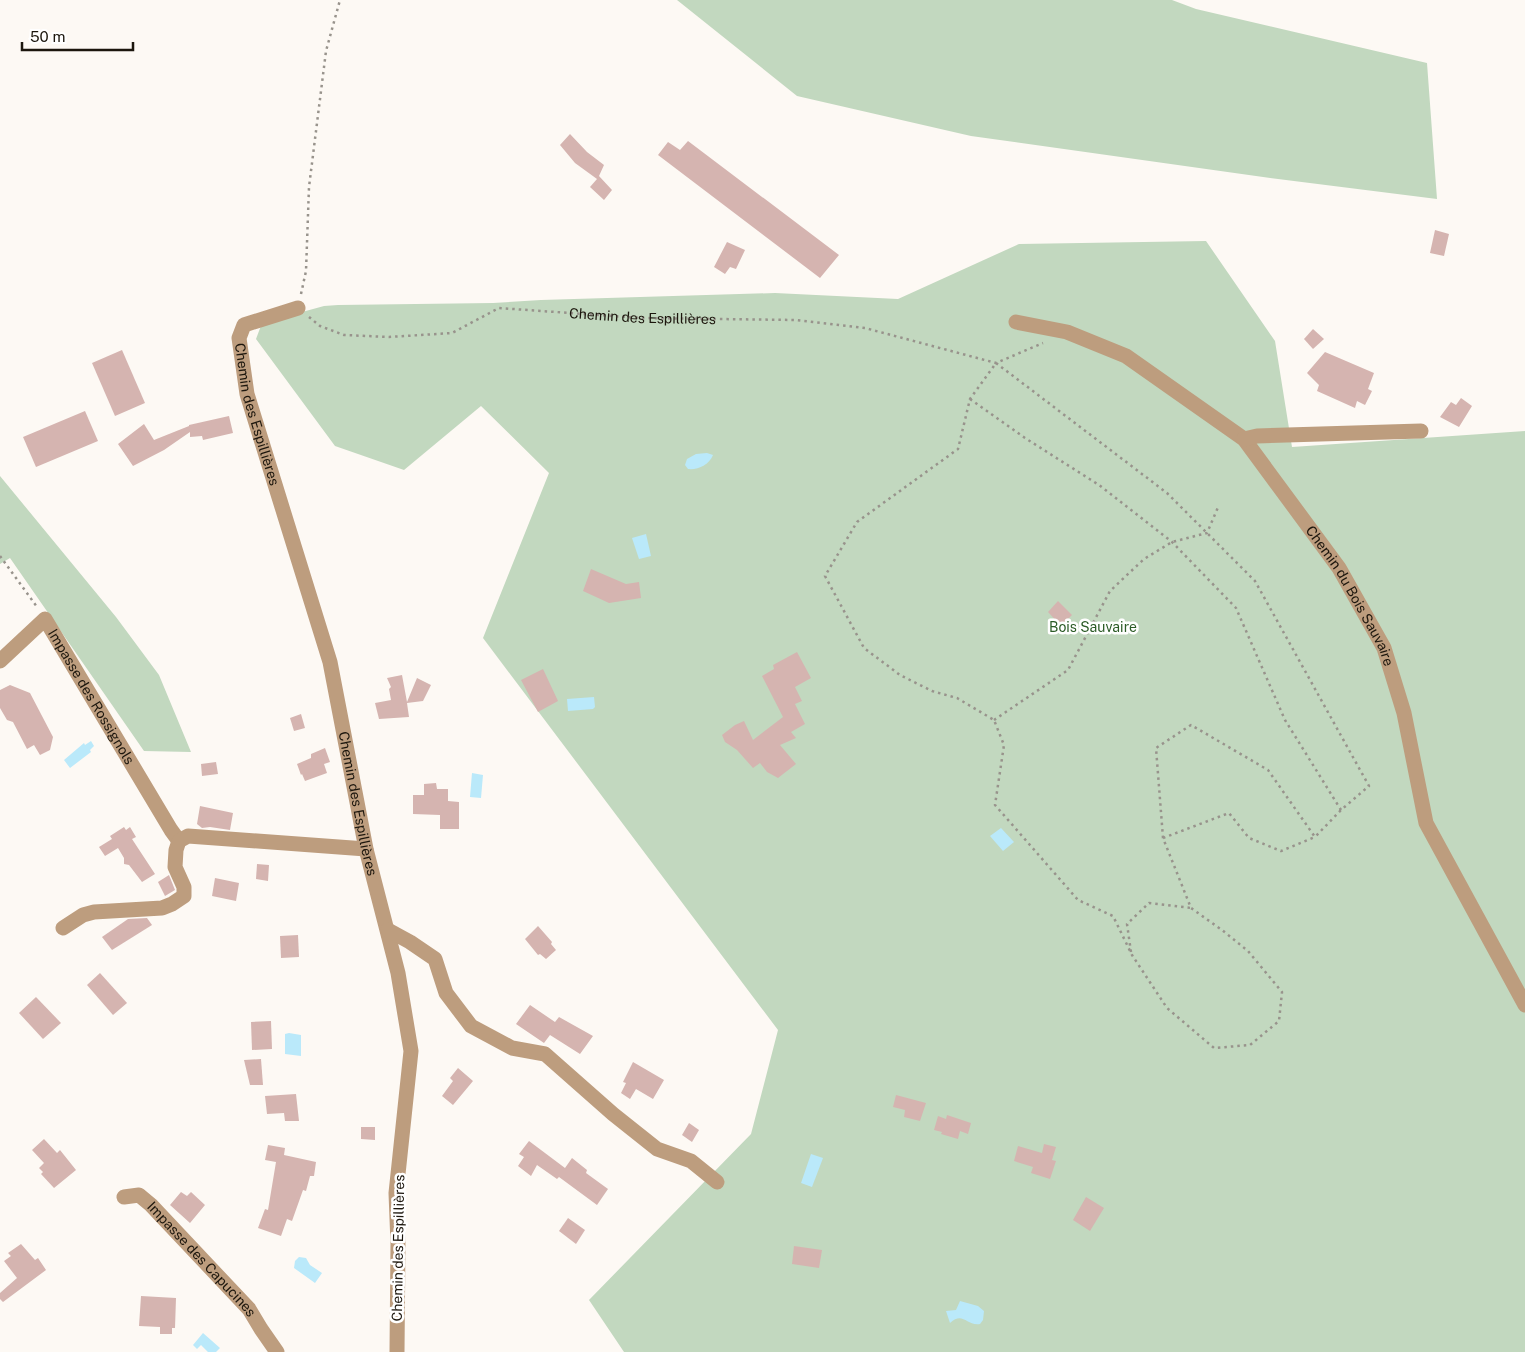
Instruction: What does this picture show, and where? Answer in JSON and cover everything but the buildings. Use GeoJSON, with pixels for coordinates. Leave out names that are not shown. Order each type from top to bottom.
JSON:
{"type":"FeatureCollection","features":[{"type":"Feature","properties":{"kind":"street","name":"Chemin des Espillières"},"geometry":{"type":"LineString","coordinates":[[298,308],[244,325],[239,338],[247,394],[330,662],[366,849],[398,973],[411,1051],[396,1193],[398,1244],[397,1352]]}},
{"type":"Feature","properties":{"kind":"street","name":"Chemin du Bois Sauvaire"},"geometry":{"type":"LineString","coordinates":[[1016,322],[1067,332],[1126,356],[1244,439],[1339,568],[1384,648],[1404,713],[1426,823],[1525,1005]]}},
{"type":"Feature","properties":{"kind":"street"},"geometry":{"type":"LineString","coordinates":[[1244,439],[1257,436],[1421,430]]}},
{"type":"Feature","properties":{"kind":"street"},"geometry":{"type":"LineString","coordinates":[[0,661],[45,619]]}},
{"type":"Feature","properties":{"kind":"street","name":"Impasse des Rossignols"},"geometry":{"type":"LineString","coordinates":[[45,619],[171,830],[180,841]]}},
{"type":"Feature","properties":{"kind":"street"},"geometry":{"type":"LineString","coordinates":[[63,928],[83,915],[94,912],[162,908],[184,896],[184,887],[175,868],[176,850],[180,841],[188,836],[366,849]]}},
{"type":"Feature","properties":{"kind":"street"},"geometry":{"type":"LineString","coordinates":[[388,930],[435,959],[446,993],[472,1026],[512,1048],[545,1054],[613,1114],[658,1149],[691,1161],[717,1182]]}},
{"type":"Feature","properties":{"kind":"street","name":"Impasse des Capucines"},"geometry":{"type":"LineString","coordinates":[[124,1197],[139,1195],[151,1205],[249,1309],[264,1346],[277,1352]]}},
{"type":"Feature","properties":{"kind":"path"},"geometry":{"type":"LineString","coordinates":[[298,308],[306,271],[309,187],[326,51],[340,0]]}},
{"type":"Feature","properties":{"kind":"path","name":"Chemin des Espillières"},"geometry":{"type":"LineString","coordinates":[[298,308],[320,326],[344,334],[389,337],[452,333],[499,308],[641,318],[795,320],[865,328],[996,363]]}},
{"type":"Feature","properties":{"kind":"path"},"geometry":{"type":"LineString","coordinates":[[1067,332],[996,363],[970,399],[958,449],[857,522],[825,576],[864,648],[900,675],[932,690],[956,698],[994,720],[1004,745],[995,805],[1078,900],[1113,916],[1132,955],[1168,1008],[1214,1048],[1250,1045],[1279,1020],[1282,992],[1248,951],[1192,908],[1149,903],[1127,924],[1132,955]]}},
{"type":"Feature","properties":{"kind":"path"},"geometry":{"type":"LineString","coordinates":[[996,363],[1167,493],[1255,581],[1368,786],[1315,837],[1280,851],[1249,838],[1229,812],[1163,838]]}},
{"type":"Feature","properties":{"kind":"path"},"geometry":{"type":"LineString","coordinates":[[970,399],[1025,438],[1099,485],[1172,542],[1236,608],[1285,720],[1341,810]]}},
{"type":"Feature","properties":{"kind":"path"},"geometry":{"type":"LineString","coordinates":[[1207,533],[1219,505]]}},
{"type":"Feature","properties":{"kind":"path"},"geometry":{"type":"LineString","coordinates":[[994,720],[1068,670],[1110,591],[1144,559],[1172,542],[1207,533]]}},
{"type":"Feature","properties":{"kind":"path","name":"Impasse des Rossignols"},"geometry":{"type":"LineString","coordinates":[[0,556],[45,619]]}},
{"type":"Feature","properties":{"kind":"path"},"geometry":{"type":"LineString","coordinates":[[1192,908],[1163,838],[1156,748],[1192,725],[1268,770],[1315,837]]}},
{"type":"Feature","properties":{"kind":"green space"},"geometry":{"type":"Polygon","coordinates":[[[677,0],[1172,0],[1196,9],[1427,63],[1437,199],[971,136],[797,96],[677,0]]]}},
{"type":"Feature","properties":{"kind":"green space","name":"Bois Sauvaire"},"geometry":{"type":"Polygon","coordinates":[[[1206,241],[1275,341],[1292,447],[1525,431],[1525,1352],[624,1352],[589,1300],[751,1134],[778,1030],[483,638],[549,473],[481,406],[404,470],[335,446],[256,339],[262,323],[324,306],[338,305],[493,303],[775,293],[898,299],[1019,244],[1206,241]]]}},
{"type":"Feature","properties":{"kind":"green space"},"geometry":{"type":"Polygon","coordinates":[[[0,476],[116,617],[159,675],[191,752],[144,751],[10,558],[0,564],[0,476]]]}},
{"type":"Feature","properties":{"kind":"water"},"geometry":{"type":"Polygon","coordinates":[[[707,453],[713,455],[709,462],[703,466],[696,469],[688,469],[685,465],[687,459],[696,454],[707,453]]]}},
{"type":"Feature","properties":{"kind":"water"},"geometry":{"type":"Polygon","coordinates":[[[646,534],[651,556],[639,559],[632,538],[646,534]]]}},
{"type":"Feature","properties":{"kind":"water"},"geometry":{"type":"Polygon","coordinates":[[[594,697],[595,707],[593,709],[568,711],[567,699],[594,697]]]}},
{"type":"Feature","properties":{"kind":"water"},"geometry":{"type":"Polygon","coordinates":[[[91,741],[94,746],[90,750],[91,752],[70,768],[64,760],[84,743],[85,745],[91,741]]]}},
{"type":"Feature","properties":{"kind":"water"},"geometry":{"type":"Polygon","coordinates":[[[472,773],[483,775],[481,798],[470,797],[472,773]]]}},
{"type":"Feature","properties":{"kind":"water"},"geometry":{"type":"Polygon","coordinates":[[[1001,828],[1014,842],[1003,851],[990,836],[1001,828]]]}},
{"type":"Feature","properties":{"kind":"water"},"geometry":{"type":"Polygon","coordinates":[[[285,1034],[301,1035],[301,1056],[285,1054],[285,1034]]]}},
{"type":"Feature","properties":{"kind":"water"},"geometry":{"type":"Polygon","coordinates":[[[811,1154],[823,1158],[812,1187],[801,1183],[811,1154]]]}},
{"type":"Feature","properties":{"kind":"water"},"geometry":{"type":"Polygon","coordinates":[[[299,1257],[306,1258],[310,1265],[322,1273],[315,1283],[294,1268],[295,1261],[299,1257]]]}},
{"type":"Feature","properties":{"kind":"water"},"geometry":{"type":"Polygon","coordinates":[[[960,1301],[978,1306],[984,1311],[983,1320],[980,1324],[958,1318],[950,1323],[946,1311],[956,1310],[960,1301]]]}},
{"type":"Feature","properties":{"kind":"water"},"geometry":{"type":"Polygon","coordinates":[[[203,1333],[220,1348],[216,1352],[208,1352],[201,1345],[197,1349],[193,1345],[203,1333]]]}}]}
